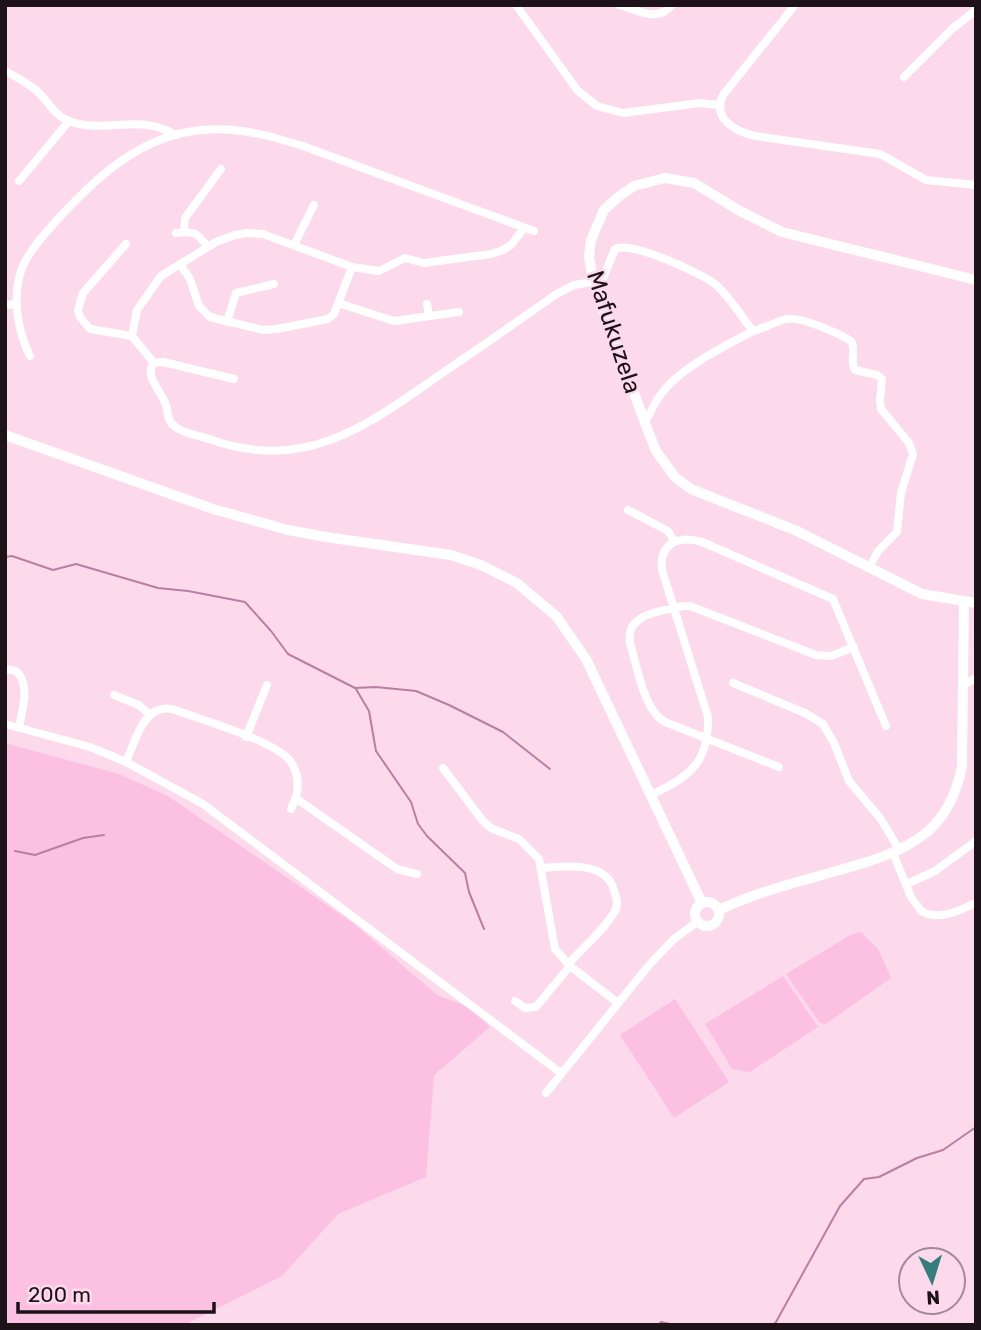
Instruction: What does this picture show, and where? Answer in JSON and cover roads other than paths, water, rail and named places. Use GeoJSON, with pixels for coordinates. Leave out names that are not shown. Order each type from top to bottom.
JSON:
{"type":"FeatureCollection","features":[{"type":"Feature","properties":{"kind":"main road","name":"Mafukuzela"},"geometry":{"type":"LineString","coordinates":[[970,602],[922,594],[797,531],[691,489],[675,478],[656,452],[595,285],[589,257],[591,240],[604,210],[634,186],[665,178],[694,183],[782,232],[976,280]]}},
{"type":"Feature","properties":{"kind":"street"},"geometry":{"type":"LineString","coordinates":[[516,5],[578,92],[597,106],[623,113],[700,103],[720,105]]}},
{"type":"Feature","properties":{"kind":"street"},"geometry":{"type":"LineString","coordinates":[[619,5],[656,15],[666,13],[672,5]]}},
{"type":"Feature","properties":{"kind":"street"},"geometry":{"type":"LineString","coordinates":[[795,5],[723,95],[720,105],[726,122],[744,133],[880,154],[926,180],[976,185]]}},
{"type":"Feature","properties":{"kind":"street"},"geometry":{"type":"LineString","coordinates":[[904,77],[952,29],[976,10]]}},
{"type":"Feature","properties":{"kind":"street"},"geometry":{"type":"LineString","coordinates":[[5,71],[24,81],[62,118],[69,121],[85,125],[154,124],[175,135]]}},
{"type":"Feature","properties":{"kind":"street"},"geometry":{"type":"LineString","coordinates":[[19,181],[69,121]]}},
{"type":"Feature","properties":{"kind":"street"},"geometry":{"type":"LineString","coordinates":[[30,356],[24,344],[17,304],[18,280],[24,263],[71,204],[104,173],[135,151],[175,135],[212,130],[240,130],[273,136],[534,231]]}},
{"type":"Feature","properties":{"kind":"street"},"geometry":{"type":"LineString","coordinates":[[208,247],[193,231],[180,232],[185,218],[221,169]]}},
{"type":"Feature","properties":{"kind":"street"},"geometry":{"type":"LineString","coordinates":[[294,245],[314,205]]}},
{"type":"Feature","properties":{"kind":"street"},"geometry":{"type":"LineString","coordinates":[[154,363],[134,342],[132,336],[137,310],[161,276],[225,238],[247,233],[263,234],[352,267],[379,271],[386,270],[405,258],[424,263],[491,254],[511,244],[524,228]]}},
{"type":"Feature","properties":{"kind":"street"},"geometry":{"type":"LineString","coordinates":[[126,244],[83,293],[78,310],[90,329],[132,336]]}},
{"type":"Feature","properties":{"kind":"street"},"geometry":{"type":"LineString","coordinates":[[234,379],[163,362],[154,363],[149,374],[166,404],[172,424],[180,429],[226,445],[260,450],[290,450],[329,442],[374,421],[555,295],[574,285],[595,285],[604,276],[615,249],[624,246],[665,259],[714,284],[753,331]]}},
{"type":"Feature","properties":{"kind":"street"},"geometry":{"type":"LineString","coordinates":[[180,264],[190,279],[204,313],[227,322],[263,330],[328,319],[334,314],[352,267]]}},
{"type":"Feature","properties":{"kind":"street"},"geometry":{"type":"LineString","coordinates":[[227,322],[236,293],[274,284]]}},
{"type":"Feature","properties":{"kind":"street"},"geometry":{"type":"LineString","coordinates":[[338,303],[394,321],[459,312]]}},
{"type":"Feature","properties":{"kind":"street"},"geometry":{"type":"LineString","coordinates":[[5,305],[17,304]]}},
{"type":"Feature","properties":{"kind":"street"},"geometry":{"type":"LineString","coordinates":[[427,304],[429,316]]}},
{"type":"Feature","properties":{"kind":"street"},"geometry":{"type":"LineString","coordinates":[[645,423],[666,387],[688,370],[753,331],[786,319],[802,319],[851,341],[854,347],[852,363],[855,370],[877,375],[882,379],[881,409],[909,443],[913,454],[901,493],[897,532],[878,551],[869,568]]}},
{"type":"Feature","properties":{"kind":"street"},"geometry":{"type":"LineString","coordinates":[[5,435],[212,509],[288,530],[451,555],[500,573],[540,601],[557,617],[575,641],[702,903]]}},
{"type":"Feature","properties":{"kind":"street"},"geometry":{"type":"LineString","coordinates":[[628,510],[668,531],[674,541]]}},
{"type":"Feature","properties":{"kind":"street"},"geometry":{"type":"LineString","coordinates":[[651,795],[672,785],[695,766],[708,739],[708,717],[661,564],[664,552],[674,541],[690,538],[702,542],[827,595],[838,606],[886,726]]}},
{"type":"Feature","properties":{"kind":"street"},"geometry":{"type":"LineString","coordinates":[[719,910],[773,889],[896,851],[925,834],[936,823],[957,788],[962,766],[963,685],[970,602]]}},
{"type":"Feature","properties":{"kind":"street"},"geometry":{"type":"LineString","coordinates":[[779,767],[665,722],[654,715],[630,643],[630,630],[638,619],[690,606],[817,655],[831,656],[854,647]]}},
{"type":"Feature","properties":{"kind":"street"},"geometry":{"type":"LineString","coordinates":[[5,669],[16,671],[23,680],[19,728]]}},
{"type":"Feature","properties":{"kind":"street"},"geometry":{"type":"LineString","coordinates":[[963,685],[976,678]]}},
{"type":"Feature","properties":{"kind":"street"},"geometry":{"type":"LineString","coordinates":[[733,683],[805,713],[823,724],[834,743],[849,781],[880,818],[896,851],[916,907],[926,914],[943,915],[976,903]]}},
{"type":"Feature","properties":{"kind":"street"},"geometry":{"type":"LineString","coordinates":[[246,737],[267,685]]}},
{"type":"Feature","properties":{"kind":"street"},"geometry":{"type":"LineString","coordinates":[[114,695],[139,705],[149,714]]}},
{"type":"Feature","properties":{"kind":"street"},"geometry":{"type":"LineString","coordinates":[[126,762],[149,714],[162,708],[172,709],[277,750],[290,761],[298,780],[297,799],[291,809]]}},
{"type":"Feature","properties":{"kind":"street"},"geometry":{"type":"LineString","coordinates":[[5,724],[66,739],[126,762],[203,804],[561,1073]]}},
{"type":"Feature","properties":{"kind":"street"},"geometry":{"type":"LineString","coordinates":[[443,768],[483,821],[491,828],[519,839],[539,859],[553,943],[558,953],[569,965],[618,1003]]}},
{"type":"Feature","properties":{"kind":"street"},"geometry":{"type":"LineString","coordinates":[[297,799],[397,869],[417,874]]}},
{"type":"Feature","properties":{"kind":"street"},"geometry":{"type":"LineString","coordinates":[[907,884],[935,871],[976,841]]}},
{"type":"Feature","properties":{"kind":"street"},"geometry":{"type":"LineString","coordinates":[[515,1001],[525,1008],[537,1007],[614,912],[617,900],[613,885],[603,874],[574,866],[542,869]]}},
{"type":"Feature","properties":{"kind":"street"},"geometry":{"type":"LineString","coordinates":[[702,903],[714,904],[719,910],[720,917],[713,925],[703,926],[698,922],[696,909],[702,903]]}},
{"type":"Feature","properties":{"kind":"street"},"geometry":{"type":"LineString","coordinates":[[546,1093],[618,1003],[674,939],[698,922]]}},
{"type":"Feature","properties":{"kind":"waterway"},"geometry":{"type":"LineString","coordinates":[[5,557],[12,556],[53,570],[76,564],[158,588],[245,602],[288,654],[355,688],[416,691],[449,705],[503,732],[550,769]]}},
{"type":"Feature","properties":{"kind":"waterway"},"geometry":{"type":"LineString","coordinates":[[356,689],[369,711],[376,751],[411,802],[418,824],[465,873],[469,892],[484,929]]}},
{"type":"Feature","properties":{"kind":"waterway"},"geometry":{"type":"LineString","coordinates":[[15,851],[35,855],[83,838],[104,835]]}},
{"type":"Feature","properties":{"kind":"waterway"},"geometry":{"type":"LineString","coordinates":[[772,1325],[840,1206],[864,1179],[879,1177],[917,1158],[943,1150],[976,1127]]}},
{"type":"Feature","properties":{"kind":"waterway"},"geometry":{"type":"LineString","coordinates":[[658,1325],[661,1322],[675,1325]]}}]}
